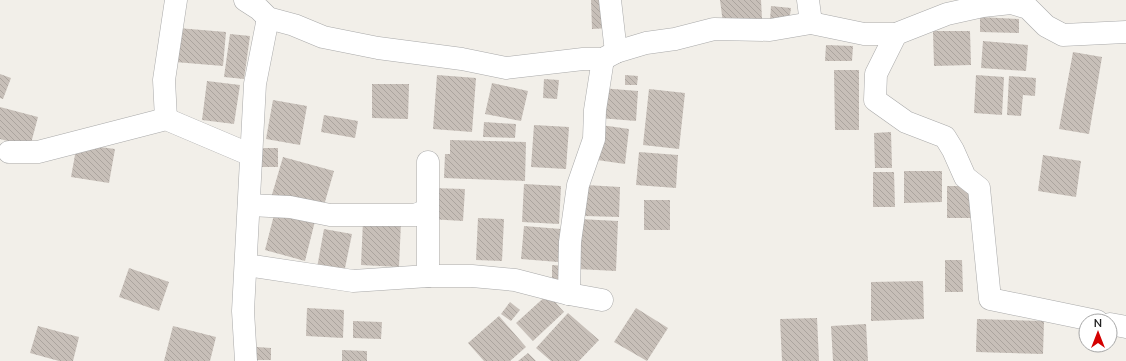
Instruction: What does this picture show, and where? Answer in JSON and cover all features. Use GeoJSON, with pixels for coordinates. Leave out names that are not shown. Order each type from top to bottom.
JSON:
{"type":"FeatureCollection","features":[{"type":"Feature","properties":{"kind":"street"},"geometry":{"type":"LineString","coordinates":[[166,119],[164,80],[176,0]]}},
{"type":"Feature","properties":{"kind":"street"},"geometry":{"type":"LineString","coordinates":[[245,0],[259,9],[268,18],[294,25],[323,37],[372,47],[462,59],[506,68],[609,56],[646,43],[675,39],[714,29],[770,30],[811,24],[864,34],[896,34],[947,14],[983,6],[1020,2],[1046,26],[1063,35],[1126,32]]}},
{"type":"Feature","properties":{"kind":"street"},"geometry":{"type":"LineString","coordinates":[[569,294],[570,242],[578,185],[594,139],[595,110],[609,56],[610,0]]}},
{"type":"Feature","properties":{"kind":"street"},"geometry":{"type":"LineString","coordinates":[[808,0],[811,24]]}},
{"type":"Feature","properties":{"kind":"street"},"geometry":{"type":"LineString","coordinates":[[246,361],[243,311],[255,84],[268,18]]}},
{"type":"Feature","properties":{"kind":"street"},"geometry":{"type":"LineString","coordinates":[[896,34],[876,74],[875,100],[906,122],[944,137],[953,150],[965,177],[979,188],[990,299],[1078,317]]}},
{"type":"Feature","properties":{"kind":"street"},"geometry":{"type":"LineString","coordinates":[[9,152],[38,152],[166,119],[251,155]]}},
{"type":"Feature","properties":{"kind":"street"},"geometry":{"type":"LineString","coordinates":[[428,162],[428,276]]}},
{"type":"Feature","properties":{"kind":"street"},"geometry":{"type":"LineString","coordinates":[[249,205],[290,207],[330,215],[415,215],[427,210]]}},
{"type":"Feature","properties":{"kind":"street"},"geometry":{"type":"LineString","coordinates":[[246,265],[352,281],[428,276],[472,276],[515,280],[569,294],[602,300]]}},
{"type":"Feature","properties":{"kind":"building"},"geometry":{"type":"Polygon","coordinates":[[[591,0],[607,0],[609,28],[592,29],[591,0]]]}},
{"type":"Feature","properties":{"kind":"building"},"geometry":{"type":"Polygon","coordinates":[[[720,0],[761,0],[762,19],[723,23],[720,0]]]}},
{"type":"Feature","properties":{"kind":"building"},"geometry":{"type":"Polygon","coordinates":[[[771,6],[791,8],[789,22],[770,21],[771,6]]]}},
{"type":"Feature","properties":{"kind":"building"},"geometry":{"type":"Polygon","coordinates":[[[980,17],[1019,19],[1019,33],[980,32],[980,17]]]}},
{"type":"Feature","properties":{"kind":"building"},"geometry":{"type":"Polygon","coordinates":[[[178,28],[226,32],[223,66],[175,62],[178,28]]]}},
{"type":"Feature","properties":{"kind":"building"},"geometry":{"type":"Polygon","coordinates":[[[933,31],[970,31],[971,65],[934,66],[933,31]]]}},
{"type":"Feature","properties":{"kind":"building"},"geometry":{"type":"Polygon","coordinates":[[[230,34],[250,36],[244,79],[224,77],[230,34]]]}},
{"type":"Feature","properties":{"kind":"building"},"geometry":{"type":"Polygon","coordinates":[[[983,41],[1028,45],[1026,71],[981,68],[983,41]]]}},
{"type":"Feature","properties":{"kind":"building"},"geometry":{"type":"Polygon","coordinates":[[[826,45],[853,46],[852,61],[825,61],[826,45]]]}},
{"type":"Feature","properties":{"kind":"building"},"geometry":{"type":"Polygon","coordinates":[[[1073,52],[1102,57],[1089,134],[1059,129],[1073,52]]]}},
{"type":"Feature","properties":{"kind":"building"},"geometry":{"type":"Polygon","coordinates":[[[834,70],[859,70],[859,130],[835,130],[834,70]]]}},
{"type":"Feature","properties":{"kind":"building"},"geometry":{"type":"Polygon","coordinates":[[[0,74],[11,78],[3,99],[0,98],[0,74]]]}},
{"type":"Feature","properties":{"kind":"building"},"geometry":{"type":"Polygon","coordinates":[[[437,75],[476,78],[472,132],[433,129],[437,75]]]}},
{"type":"Feature","properties":{"kind":"building"},"geometry":{"type":"Polygon","coordinates":[[[625,75],[638,76],[637,85],[625,85],[625,75]]]}},
{"type":"Feature","properties":{"kind":"building"},"geometry":{"type":"Polygon","coordinates":[[[976,75],[1004,77],[1002,115],[974,113],[976,75]]]}},
{"type":"Feature","properties":{"kind":"building"},"geometry":{"type":"Polygon","coordinates":[[[1009,76],[1036,78],[1035,96],[1023,95],[1021,116],[1007,115],[1009,76]]]}},
{"type":"Feature","properties":{"kind":"building"},"geometry":{"type":"Polygon","coordinates":[[[544,79],[559,80],[557,99],[543,98],[544,79]]]}},
{"type":"Feature","properties":{"kind":"building"},"geometry":{"type":"Polygon","coordinates":[[[207,81],[240,85],[234,124],[202,120],[207,81]]]}},
{"type":"Feature","properties":{"kind":"building"},"geometry":{"type":"Polygon","coordinates":[[[492,83],[528,91],[521,121],[485,114],[492,83]]]}},
{"type":"Feature","properties":{"kind":"building"},"geometry":{"type":"Polygon","coordinates":[[[372,84],[409,84],[408,119],[372,118],[372,84]]]}},
{"type":"Feature","properties":{"kind":"building"},"geometry":{"type":"Polygon","coordinates":[[[601,88],[638,91],[636,121],[599,118],[601,88]]]}},
{"type":"Feature","properties":{"kind":"building"},"geometry":{"type":"Polygon","coordinates":[[[649,89],[685,93],[679,149],[643,145],[649,89]]]}},
{"type":"Feature","properties":{"kind":"building"},"geometry":{"type":"Polygon","coordinates":[[[273,100],[307,106],[300,145],[266,139],[273,100]]]}},
{"type":"Feature","properties":{"kind":"building"},"geometry":{"type":"Polygon","coordinates":[[[0,107],[38,117],[30,147],[0,139],[0,107]]]}},
{"type":"Feature","properties":{"kind":"building"},"geometry":{"type":"Polygon","coordinates":[[[324,115],[358,121],[355,138],[321,132],[324,115]]]}},
{"type":"Feature","properties":{"kind":"building"},"geometry":{"type":"Polygon","coordinates":[[[484,122],[516,124],[515,138],[483,137],[484,122]]]}},
{"type":"Feature","properties":{"kind":"building"},"geometry":{"type":"Polygon","coordinates":[[[534,125],[569,127],[566,169],[531,167],[534,125]]]}},
{"type":"Feature","properties":{"kind":"building"},"geometry":{"type":"Polygon","coordinates":[[[601,125],[629,129],[625,164],[597,160],[601,125]]]}},
{"type":"Feature","properties":{"kind":"building"},"geometry":{"type":"Polygon","coordinates":[[[891,132],[892,168],[875,168],[874,133],[891,132]]]}},
{"type":"Feature","properties":{"kind":"building"},"geometry":{"type":"Polygon","coordinates":[[[450,140],[526,142],[525,181],[444,178],[445,154],[450,154],[450,140]]]}},
{"type":"Feature","properties":{"kind":"building"},"geometry":{"type":"Polygon","coordinates":[[[77,144],[115,149],[109,183],[71,177],[77,144]]]}},
{"type":"Feature","properties":{"kind":"building"},"geometry":{"type":"Polygon","coordinates":[[[259,148],[278,148],[278,167],[259,167],[259,148]]]}},
{"type":"Feature","properties":{"kind":"building"},"geometry":{"type":"Polygon","coordinates":[[[639,152],[678,155],[676,188],[636,185],[639,152]]]}},
{"type":"Feature","properties":{"kind":"building"},"geometry":{"type":"Polygon","coordinates":[[[1043,155],[1081,161],[1076,197],[1038,191],[1043,155]]]}},
{"type":"Feature","properties":{"kind":"building"},"geometry":{"type":"Polygon","coordinates":[[[283,157],[334,171],[322,212],[271,198],[283,157]]]}},
{"type":"Feature","properties":{"kind":"building"},"geometry":{"type":"Polygon","coordinates":[[[904,171],[942,171],[942,202],[904,203],[904,171]]]}},
{"type":"Feature","properties":{"kind":"building"},"geometry":{"type":"Polygon","coordinates":[[[873,172],[894,172],[895,207],[873,207],[873,172]]]}},
{"type":"Feature","properties":{"kind":"building"},"geometry":{"type":"Polygon","coordinates":[[[524,184],[561,186],[559,224],[522,222],[524,184]]]}},
{"type":"Feature","properties":{"kind":"building"},"geometry":{"type":"Polygon","coordinates":[[[586,185],[620,187],[619,217],[585,216],[586,185]]]}},
{"type":"Feature","properties":{"kind":"building"},"geometry":{"type":"Polygon","coordinates":[[[947,186],[977,186],[977,218],[947,218],[947,186]]]}},
{"type":"Feature","properties":{"kind":"building"},"geometry":{"type":"Polygon","coordinates":[[[431,188],[465,189],[463,221],[429,219],[431,188]]]}},
{"type":"Feature","properties":{"kind":"building"},"geometry":{"type":"Polygon","coordinates":[[[644,200],[670,200],[670,230],[644,230],[644,200]]]}},
{"type":"Feature","properties":{"kind":"building"},"geometry":{"type":"Polygon","coordinates":[[[275,211],[315,221],[305,261],[265,250],[275,211]]]}},
{"type":"Feature","properties":{"kind":"building"},"geometry":{"type":"Polygon","coordinates":[[[478,218],[504,219],[502,261],[476,260],[478,218]]]}},
{"type":"Feature","properties":{"kind":"building"},"geometry":{"type":"Polygon","coordinates":[[[579,219],[618,221],[616,271],[577,269],[579,219]]]}},
{"type":"Feature","properties":{"kind":"building"},"geometry":{"type":"Polygon","coordinates":[[[363,221],[401,222],[399,267],[361,265],[363,221]]]}},
{"type":"Feature","properties":{"kind":"building"},"geometry":{"type":"Polygon","coordinates":[[[524,226],[561,229],[558,262],[521,259],[524,226]]]}},
{"type":"Feature","properties":{"kind":"building"},"geometry":{"type":"Polygon","coordinates":[[[324,229],[352,234],[344,273],[317,268],[324,229]]]}},
{"type":"Feature","properties":{"kind":"building"},"geometry":{"type":"Polygon","coordinates":[[[945,260],[962,260],[963,292],[945,292],[945,260]]]}},
{"type":"Feature","properties":{"kind":"building"},"geometry":{"type":"Polygon","coordinates":[[[552,265],[564,266],[563,283],[552,283],[552,265]]]}},
{"type":"Feature","properties":{"kind":"building"},"geometry":{"type":"Polygon","coordinates":[[[129,268],[169,282],[159,311],[119,297],[129,268]]]}},
{"type":"Feature","properties":{"kind":"building"},"geometry":{"type":"Polygon","coordinates":[[[923,281],[924,319],[871,321],[871,282],[923,281]]]}},
{"type":"Feature","properties":{"kind":"building"},"geometry":{"type":"Polygon","coordinates":[[[548,294],[564,312],[533,341],[516,323],[548,294]]]}},
{"type":"Feature","properties":{"kind":"building"},"geometry":{"type":"Polygon","coordinates":[[[510,302],[520,310],[511,321],[501,314],[510,302]]]}},
{"type":"Feature","properties":{"kind":"building"},"geometry":{"type":"Polygon","coordinates":[[[307,308],[344,310],[343,338],[306,336],[307,308]]]}},
{"type":"Feature","properties":{"kind":"building"},"geometry":{"type":"Polygon","coordinates":[[[636,308],[668,328],[647,361],[614,342],[636,308]]]}},
{"type":"Feature","properties":{"kind":"building"},"geometry":{"type":"Polygon","coordinates":[[[568,313],[599,340],[579,361],[551,361],[536,348],[568,313]]]}},
{"type":"Feature","properties":{"kind":"building"},"geometry":{"type":"Polygon","coordinates":[[[499,316],[526,347],[510,361],[484,361],[468,343],[499,316]]]}},
{"type":"Feature","properties":{"kind":"building"},"geometry":{"type":"Polygon","coordinates":[[[817,318],[819,361],[782,361],[780,319],[817,318]]]}},
{"type":"Feature","properties":{"kind":"building"},"geometry":{"type":"Polygon","coordinates":[[[977,319],[1044,321],[1043,354],[976,352],[977,319]]]}},
{"type":"Feature","properties":{"kind":"building"},"geometry":{"type":"Polygon","coordinates":[[[353,321],[382,322],[381,339],[353,338],[353,321]]]}},
{"type":"Feature","properties":{"kind":"building"},"geometry":{"type":"Polygon","coordinates":[[[866,324],[868,361],[833,361],[831,326],[866,324]]]}},
{"type":"Feature","properties":{"kind":"building"},"geometry":{"type":"Polygon","coordinates":[[[38,326],[79,337],[73,361],[59,361],[30,353],[38,326]]]}},
{"type":"Feature","properties":{"kind":"building"},"geometry":{"type":"Polygon","coordinates":[[[173,326],[216,337],[210,361],[164,361],[173,326]]]}},
{"type":"Feature","properties":{"kind":"building"},"geometry":{"type":"Polygon","coordinates":[[[257,347],[271,348],[271,360],[256,360],[257,347]]]}},
{"type":"Feature","properties":{"kind":"building"},"geometry":{"type":"Polygon","coordinates":[[[342,350],[367,351],[367,361],[342,361],[342,350]]]}},
{"type":"Feature","properties":{"kind":"building"},"geometry":{"type":"Polygon","coordinates":[[[528,353],[536,361],[518,361],[528,353]]]}}]}
